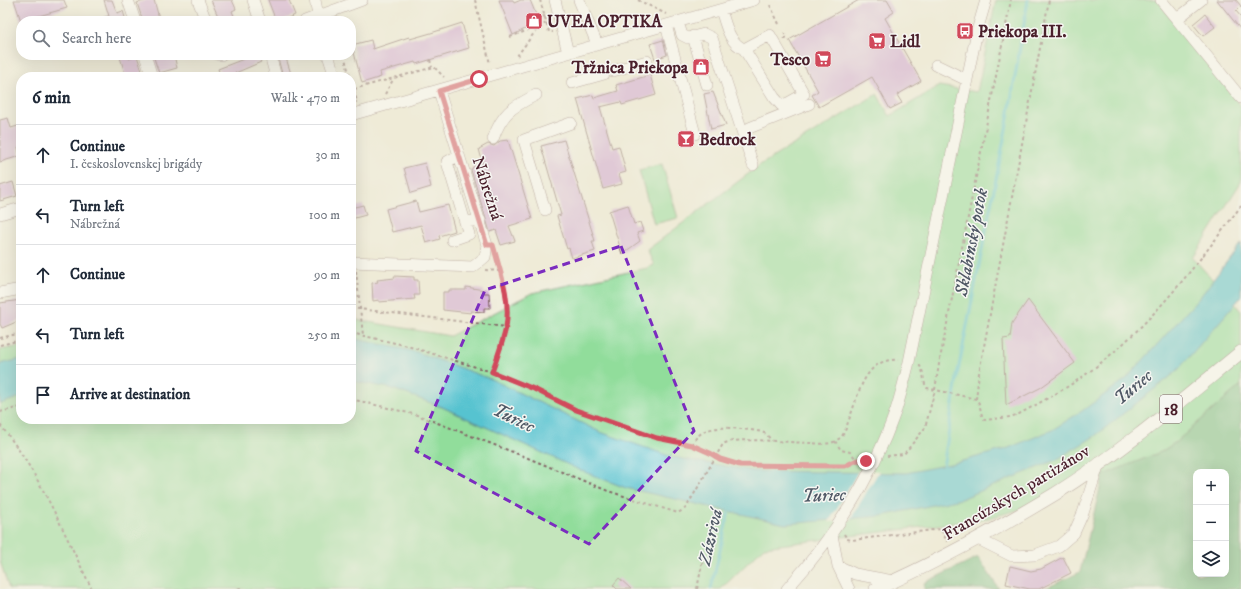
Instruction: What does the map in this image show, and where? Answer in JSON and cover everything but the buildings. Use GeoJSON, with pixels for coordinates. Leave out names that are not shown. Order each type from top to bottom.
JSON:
{"type":"FeatureCollection","features":[{"type":"Feature","properties":{"kind":"main road","name":"Francúzskych partizánov"},"geometry":{"type":"LineString","coordinates":[[876,589],[978,539],[1056,493],[1100,463],[1241,352]]}},
{"type":"Feature","properties":{"kind":"street"},"geometry":{"type":"LineString","coordinates":[[128,0],[133,16]]}},
{"type":"Feature","properties":{"kind":"street"},"geometry":{"type":"LineString","coordinates":[[198,0],[204,16]]}},
{"type":"Feature","properties":{"kind":"street"},"geometry":{"type":"LineString","coordinates":[[253,0],[258,16]]}},
{"type":"Feature","properties":{"kind":"street"},"geometry":{"type":"LineString","coordinates":[[315,0],[318,16]]}},
{"type":"Feature","properties":{"kind":"street"},"geometry":{"type":"LineString","coordinates":[[325,16],[362,0]]}},
{"type":"Feature","properties":{"kind":"street"},"geometry":{"type":"LineString","coordinates":[[555,0],[568,53]]}},
{"type":"Feature","properties":{"kind":"street"},"geometry":{"type":"LineString","coordinates":[[579,0],[597,44]]}},
{"type":"Feature","properties":{"kind":"street"},"geometry":{"type":"LineString","coordinates":[[356,114],[568,53],[667,20],[678,22],[754,0]]}},
{"type":"Feature","properties":{"kind":"street"},"geometry":{"type":"LineString","coordinates":[[787,589],[838,530],[896,409],[909,362],[977,30],[986,0]]}},
{"type":"Feature","properties":{"kind":"street"},"geometry":{"type":"LineString","coordinates":[[1161,0],[1241,98]]}},
{"type":"Feature","properties":{"kind":"street"},"geometry":{"type":"LineString","coordinates":[[1177,19],[1201,0]]}},
{"type":"Feature","properties":{"kind":"street"},"geometry":{"type":"LineString","coordinates":[[721,10],[729,34],[737,46],[744,49],[774,97],[784,109]]}},
{"type":"Feature","properties":{"kind":"street"},"geometry":{"type":"LineString","coordinates":[[667,20],[695,134]]}},
{"type":"Feature","properties":{"kind":"street"},"geometry":{"type":"LineString","coordinates":[[678,22],[682,34],[688,38],[704,34],[712,38],[753,165]]}},
{"type":"Feature","properties":{"kind":"street"},"geometry":{"type":"LineString","coordinates":[[744,49],[770,35],[804,94],[788,103],[784,109]]}},
{"type":"Feature","properties":{"kind":"street"},"geometry":{"type":"LineString","coordinates":[[693,36],[707,85]]}},
{"type":"Feature","properties":{"kind":"street"},"geometry":{"type":"LineString","coordinates":[[147,60],[150,72]]}},
{"type":"Feature","properties":{"kind":"street"},"geometry":{"type":"LineString","coordinates":[[271,60],[275,72]]}},
{"type":"Feature","properties":{"kind":"street"},"geometry":{"type":"LineString","coordinates":[[330,60],[333,72]]}},
{"type":"Feature","properties":{"kind":"street"},"geometry":{"type":"LineString","coordinates":[[572,83],[647,61]]}},
{"type":"Feature","properties":{"kind":"street"},"geometry":{"type":"LineString","coordinates":[[936,65],[967,80]]}},
{"type":"Feature","properties":{"kind":"street","name":"Nábrežná"},"geometry":{"type":"LineString","coordinates":[[356,262],[473,267],[485,258],[487,245],[439,91]]}},
{"type":"Feature","properties":{"kind":"street"},"geometry":{"type":"LineString","coordinates":[[492,139],[501,119],[509,110],[536,95]]}},
{"type":"Feature","properties":{"kind":"street"},"geometry":{"type":"LineString","coordinates":[[749,128],[784,109],[809,104]]}},
{"type":"Feature","properties":{"kind":"street"},"geometry":{"type":"LineString","coordinates":[[545,210],[524,140],[571,123]]}},
{"type":"Feature","properties":{"kind":"street"},"geometry":{"type":"LineString","coordinates":[[452,240],[469,234],[447,162],[459,155]]}},
{"type":"Feature","properties":{"kind":"street"},"geometry":{"type":"LineString","coordinates":[[0,214],[16,210]]}},
{"type":"Feature","properties":{"kind":"street"},"geometry":{"type":"LineString","coordinates":[[0,222],[16,210]]}},
{"type":"Feature","properties":{"kind":"street"},"geometry":{"type":"LineString","coordinates":[[465,222],[480,220]]}},
{"type":"Feature","properties":{"kind":"street"},"geometry":{"type":"LineString","coordinates":[[0,293],[16,290]]}},
{"type":"Feature","properties":{"kind":"street"},"geometry":{"type":"LineString","coordinates":[[978,539],[1012,556],[1035,555],[1059,546],[1074,533],[1083,513],[1100,463]]}},
{"type":"Feature","properties":{"kind":"street"},"geometry":{"type":"LineString","coordinates":[[838,530],[838,566],[849,589]]}},
{"type":"Feature","properties":{"kind":"street"},"geometry":{"type":"LineString","coordinates":[[838,566],[855,574],[893,581]]}},
{"type":"Feature","properties":{"kind":"path"},"geometry":{"type":"LineString","coordinates":[[475,0],[490,64]]}},
{"type":"Feature","properties":{"kind":"path"},"geometry":{"type":"LineString","coordinates":[[540,0],[550,32],[558,30]]}},
{"type":"Feature","properties":{"kind":"path"},"geometry":{"type":"LineString","coordinates":[[638,0],[667,20]]}},
{"type":"Feature","properties":{"kind":"path"},"geometry":{"type":"LineString","coordinates":[[890,457],[904,454],[925,428],[935,390],[1011,0]]}},
{"type":"Feature","properties":{"kind":"path"},"geometry":{"type":"LineString","coordinates":[[976,399],[979,374],[1048,0]]}},
{"type":"Feature","properties":{"kind":"path"},"geometry":{"type":"LineString","coordinates":[[770,5],[779,24]]}},
{"type":"Feature","properties":{"kind":"path"},"geometry":{"type":"LineString","coordinates":[[537,18],[545,16]]}},
{"type":"Feature","properties":{"kind":"path"},"geometry":{"type":"LineString","coordinates":[[510,37],[547,23]]}},
{"type":"Feature","properties":{"kind":"path"},"geometry":{"type":"LineString","coordinates":[[517,57],[540,25]]}},
{"type":"Feature","properties":{"kind":"path"},"geometry":{"type":"LineString","coordinates":[[346,60],[349,72]]}},
{"type":"Feature","properties":{"kind":"path"},"geometry":{"type":"LineString","coordinates":[[430,60],[432,68]]}},
{"type":"Feature","properties":{"kind":"path"},"geometry":{"type":"LineString","coordinates":[[356,88],[434,67],[444,77]]}},
{"type":"Feature","properties":{"kind":"path"},"geometry":{"type":"LineString","coordinates":[[385,94],[394,78]]}},
{"type":"Feature","properties":{"kind":"path"},"geometry":{"type":"LineString","coordinates":[[356,98],[357,102]]}},
{"type":"Feature","properties":{"kind":"path"},"geometry":{"type":"LineString","coordinates":[[916,364],[922,370],[925,386],[935,390],[968,396],[976,399],[979,401],[981,416],[985,420],[1010,418],[1032,407],[1084,375],[1149,320],[1185,280],[1241,206]]}},
{"type":"Feature","properties":{"kind":"path"},"geometry":{"type":"LineString","coordinates":[[487,245],[493,245],[505,291],[507,308],[506,327],[492,372]]}},
{"type":"Feature","properties":{"kind":"path"},"geometry":{"type":"LineString","coordinates":[[357,280],[363,335]]}},
{"type":"Feature","properties":{"kind":"path"},"geometry":{"type":"LineString","coordinates":[[356,308],[506,327]]}},
{"type":"Feature","properties":{"kind":"path"},"geometry":{"type":"LineString","coordinates":[[0,338],[16,334]]}},
{"type":"Feature","properties":{"kind":"path"},"geometry":{"type":"LineString","coordinates":[[356,334],[404,345],[492,372],[534,389],[576,410],[657,438],[692,445],[720,459],[740,465],[845,466],[857,460],[870,462]]}},
{"type":"Feature","properties":{"kind":"path"},"geometry":{"type":"LineString","coordinates":[[7,336],[8,342]]}},
{"type":"Feature","properties":{"kind":"path"},"geometry":{"type":"LineString","coordinates":[[0,345],[16,341]]}},
{"type":"Feature","properties":{"kind":"path"},"geometry":{"type":"LineString","coordinates":[[356,400],[417,415],[628,498],[673,512],[683,511],[686,508],[712,459],[721,446],[730,441],[821,444],[835,441],[844,433],[862,384],[870,370],[882,362],[892,360],[902,361]]}},
{"type":"Feature","properties":{"kind":"path"},"geometry":{"type":"LineString","coordinates":[[0,412],[16,408]]}},
{"type":"Feature","properties":{"kind":"path"},"geometry":{"type":"LineString","coordinates":[[0,425],[15,444],[41,489],[92,589]]}},
{"type":"Feature","properties":{"kind":"path"},"geometry":{"type":"LineString","coordinates":[[692,445],[695,440],[705,431],[723,428],[755,430],[765,434],[773,442]]}},
{"type":"Feature","properties":{"kind":"path"},"geometry":{"type":"LineString","coordinates":[[835,441],[841,450],[850,452],[857,460]]}},
{"type":"Feature","properties":{"kind":"path"},"geometry":{"type":"LineString","coordinates":[[838,530],[847,539],[852,540],[941,530],[946,542]]}},
{"type":"Feature","properties":{"kind":"path"},"geometry":{"type":"LineString","coordinates":[[698,589],[704,555]]}},
{"type":"Feature","properties":{"kind":"path"},"geometry":{"type":"LineString","coordinates":[[238,589],[243,587]]}},
{"type":"Feature","properties":{"kind":"highlighted area"},"geometry":{"type":"Polygon","coordinates":[[[621,246],[694,431],[589,544],[416,451],[485,290],[621,246]]]}},
{"type":"Feature","properties":{"kind":"green space"},"geometry":{"type":"Polygon","coordinates":[[[996,0],[1157,0],[1241,106],[1241,182],[1193,258],[1241,311],[1241,385],[1176,442],[1161,452],[1015,511],[985,519],[764,547],[721,589],[9,589],[0,561],[0,350],[16,347],[16,424],[356,424],[356,320],[450,336],[532,293],[647,268],[654,265],[647,250],[760,165],[877,94],[890,116],[939,86],[977,92],[996,0]]]}},
{"type":"Feature","properties":{"kind":"green space"},"geometry":{"type":"Polygon","coordinates":[[[662,164],[678,218],[654,224],[639,170],[662,164]]]}},
{"type":"Feature","properties":{"kind":"green space"},"geometry":{"type":"Polygon","coordinates":[[[1241,385],[1241,589],[1044,589],[1080,572],[1103,475],[1161,452],[1176,442],[1241,385]]]}},
{"type":"Feature","properties":{"kind":"green space"},"geometry":{"type":"Polygon","coordinates":[[[978,557],[999,589],[924,589],[924,583],[978,557]]]}},
{"type":"Feature","properties":{"kind":"water","name":"Turiec"},"geometry":{"type":"Polygon","coordinates":[[[1241,243],[1241,297],[1176,372],[1095,436],[1056,460],[961,499],[881,516],[785,524],[626,488],[582,471],[442,407],[390,388],[356,382],[356,339],[417,352],[493,380],[600,432],[672,457],[753,471],[906,473],[955,463],[1006,449],[1052,430],[1082,411],[1126,379],[1200,297],[1241,243]]]}},
{"type":"Feature","properties":{"kind":"water"},"geometry":{"type":"Polygon","coordinates":[[[16,360],[16,399],[0,404],[0,364],[16,360]]]}},
{"type":"Feature","properties":{"kind":"pier"},"geometry":{"type":"Polygon","coordinates":[[[859,470],[879,471],[850,520],[829,522],[859,470]]]}},
{"type":"Feature","properties":{"kind":"waterway","name":"Sklabinský potok"},"geometry":{"type":"LineString","coordinates":[[943,468],[958,371],[1007,124],[1028,0]]}},
{"type":"Feature","properties":{"kind":"waterway","name":"Zázrivá"},"geometry":{"type":"LineString","coordinates":[[711,589],[730,507]]}},
{"type":"Feature","properties":{"kind":"place","name":"UVEA OPTIKA"},"geometry":{"type":"Point","coordinates":[534,21]}},
{"type":"Feature","properties":{"kind":"place","name":"Priekopa III."},"geometry":{"type":"Point","coordinates":[965,31]}},
{"type":"Feature","properties":{"kind":"place","name":"Lidl"},"geometry":{"type":"Point","coordinates":[877,41]}},
{"type":"Feature","properties":{"kind":"place","name":"Tesco"},"geometry":{"type":"Point","coordinates":[823,59]}},
{"type":"Feature","properties":{"kind":"place","name":"Tržnica Priekopa"},"geometry":{"type":"Point","coordinates":[701,67]}},
{"type":"Feature","properties":{"kind":"place","name":"Bedrock"},"geometry":{"type":"Point","coordinates":[686,139]}},
{"type":"Feature","properties":{"kind":"route"},"geometry":{"type":"LineString","coordinates":[[479,79],[439,91],[487,245],[493,245],[505,291],[507,308],[506,327],[492,372],[534,389],[576,410],[657,438],[692,445],[720,459],[740,465],[845,466],[857,460],[866,461]]}}]}
